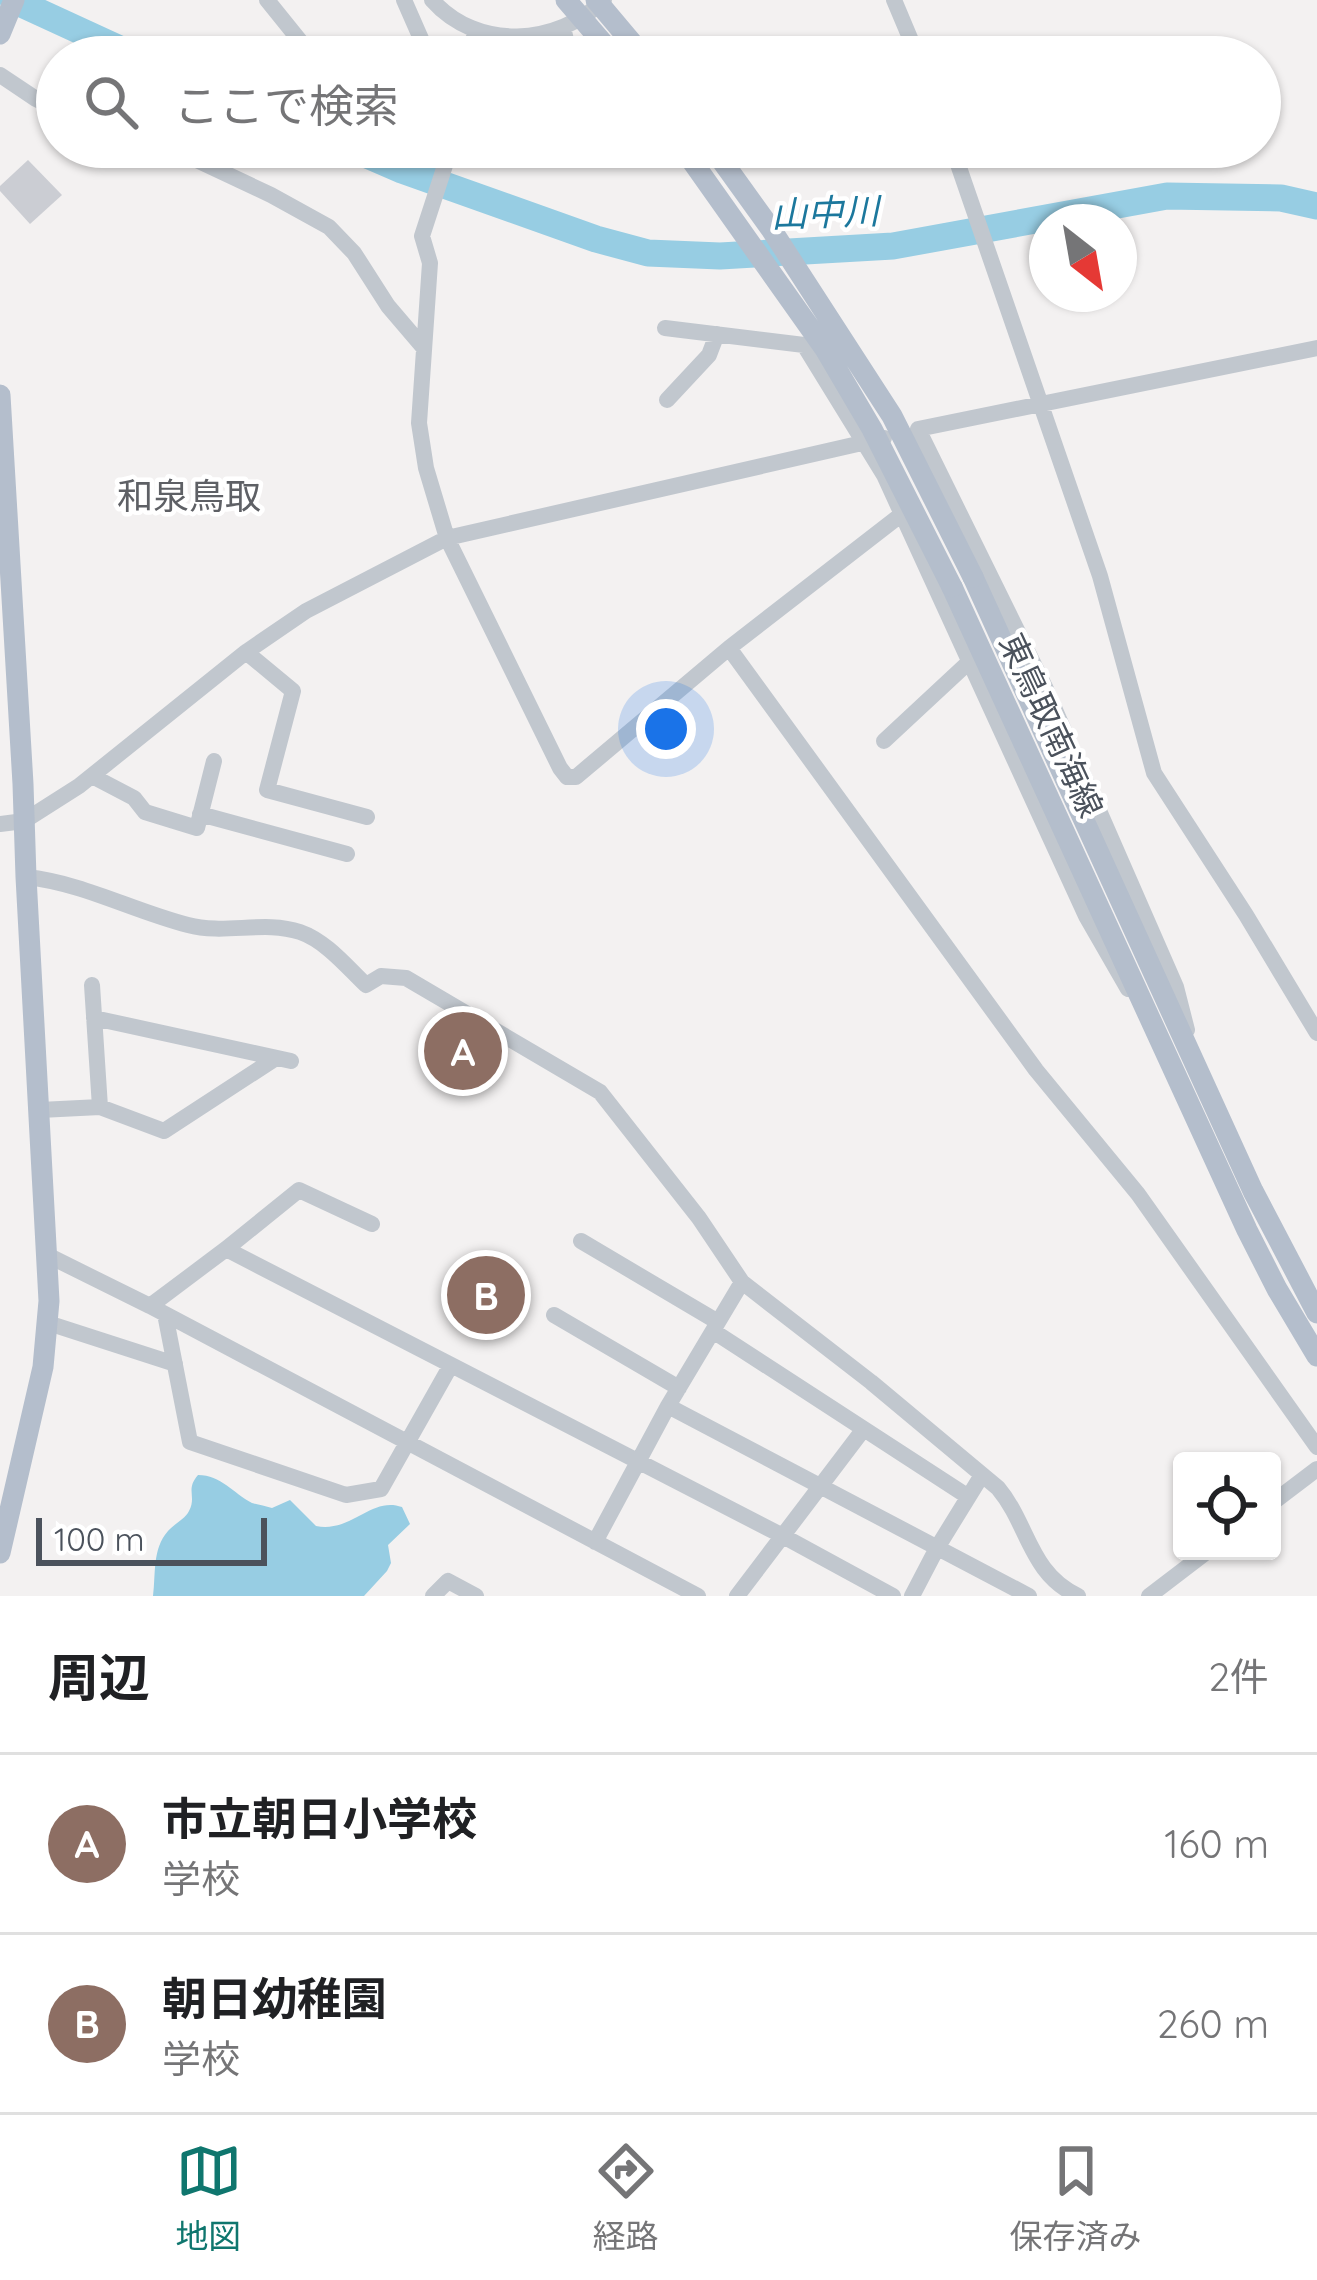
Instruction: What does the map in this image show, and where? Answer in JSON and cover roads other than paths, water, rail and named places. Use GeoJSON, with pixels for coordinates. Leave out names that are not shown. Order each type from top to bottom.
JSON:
{"type":"FeatureCollection","features":[{"type":"Feature","properties":{"kind":"main road"},"geometry":{"type":"LineString","coordinates":[[0,34],[14,0]]}},
{"type":"Feature","properties":{"kind":"main road"},"geometry":{"type":"LineString","coordinates":[[566,0],[596,36]]}},
{"type":"Feature","properties":{"kind":"main road"},"geometry":{"type":"LineString","coordinates":[[600,0],[628,36]]}},
{"type":"Feature","properties":{"kind":"main road","name":"東鳥取南海線"},"geometry":{"type":"LineString","coordinates":[[697,168],[825,349],[962,582],[1253,1191],[1317,1313]]}},
{"type":"Feature","properties":{"kind":"main road","name":"東鳥取南海線"},"geometry":{"type":"LineString","coordinates":[[727,168],[892,416],[1161,1041],[1267,1270],[1317,1355]]}},
{"type":"Feature","properties":{"kind":"main road"},"geometry":{"type":"LineString","coordinates":[[0,395],[48,1323],[43,1367],[6,1498],[0,1553]]}},
{"type":"Feature","properties":{"kind":"street"},"geometry":{"type":"LineString","coordinates":[[267,0],[296,36]]}},
{"type":"Feature","properties":{"kind":"street"},"geometry":{"type":"LineString","coordinates":[[404,0],[420,36]]}},
{"type":"Feature","properties":{"kind":"street"},"geometry":{"type":"LineString","coordinates":[[432,0],[448,16],[477,31],[508,36],[563,27],[578,21],[600,0]]}},
{"type":"Feature","properties":{"kind":"street"},"geometry":{"type":"LineString","coordinates":[[894,0],[909,36]]}},
{"type":"Feature","properties":{"kind":"street"},"geometry":{"type":"LineString","coordinates":[[563,27],[565,36]]}},
{"type":"Feature","properties":{"kind":"street"},"geometry":{"type":"LineString","coordinates":[[475,36],[477,31]]}},
{"type":"Feature","properties":{"kind":"street"},"geometry":{"type":"LineString","coordinates":[[0,75],[36,96]]}},
{"type":"Feature","properties":{"kind":"street"},"geometry":{"type":"LineString","coordinates":[[214,168],[328,227],[353,253],[422,347]]}},
{"type":"Feature","properties":{"kind":"street"},"geometry":{"type":"LineString","coordinates":[[443,168],[422,236],[430,262],[419,423],[426,468],[446,538],[567,777],[576,777],[729,648],[902,514]]}},
{"type":"Feature","properties":{"kind":"street"},"geometry":{"type":"LineString","coordinates":[[960,168],[1100,576],[1154,773],[1317,1034]]}},
{"type":"Feature","properties":{"kind":"street"},"geometry":{"type":"LineString","coordinates":[[665,328],[804,345],[865,442],[902,514],[1086,916],[1161,1041]]}},
{"type":"Feature","properties":{"kind":"street"},"geometry":{"type":"LineString","coordinates":[[667,400],[709,355],[717,334]]}},
{"type":"Feature","properties":{"kind":"street"},"geometry":{"type":"LineString","coordinates":[[0,824],[24,821],[92,776],[246,652],[306,611],[446,538],[917,429],[1317,348]]}},
{"type":"Feature","properties":{"kind":"street"},"geometry":{"type":"LineString","coordinates":[[917,429],[1045,687],[1133,884],[1177,987],[1195,1066]]}},
{"type":"Feature","properties":{"kind":"street"},"geometry":{"type":"LineString","coordinates":[[729,648],[1036,1070],[1138,1194],[1317,1448]]}},
{"type":"Feature","properties":{"kind":"street"},"geometry":{"type":"LineString","coordinates":[[246,652],[293,691],[267,790],[367,817]]}},
{"type":"Feature","properties":{"kind":"street"},"geometry":{"type":"LineString","coordinates":[[884,741],[970,661]]}},
{"type":"Feature","properties":{"kind":"street"},"geometry":{"type":"LineString","coordinates":[[92,776],[134,798],[145,812],[197,828],[214,761]]}},
{"type":"Feature","properties":{"kind":"street"},"geometry":{"type":"LineString","coordinates":[[200,814],[347,854]]}},
{"type":"Feature","properties":{"kind":"street"},"geometry":{"type":"LineString","coordinates":[[26,878],[56,880],[192,926],[276,927],[304,933],[366,985],[381,976],[406,978],[600,1092],[699,1218],[742,1282],[998,1487],[1013,1506],[1038,1562],[1078,1596]]}},
{"type":"Feature","properties":{"kind":"street"},"geometry":{"type":"LineString","coordinates":[[92,985],[100,1107]]}},
{"type":"Feature","properties":{"kind":"street"},"geometry":{"type":"LineString","coordinates":[[40,1110],[100,1107],[164,1131],[284,1059],[94,1018]]}},
{"type":"Feature","properties":{"kind":"street"},"geometry":{"type":"LineString","coordinates":[[157,1310],[299,1190],[372,1225]]}},
{"type":"Feature","properties":{"kind":"street"},"geometry":{"type":"LineString","coordinates":[[580,1241],[967,1496]]}},
{"type":"Feature","properties":{"kind":"street"},"geometry":{"type":"LineString","coordinates":[[226,1250],[893,1596]]}},
{"type":"Feature","properties":{"kind":"street"},"geometry":{"type":"LineString","coordinates":[[47,1255],[698,1596]]}},
{"type":"Feature","properties":{"kind":"street"},"geometry":{"type":"LineString","coordinates":[[595,1542],[742,1282]]}},
{"type":"Feature","properties":{"kind":"street"},"geometry":{"type":"LineString","coordinates":[[157,1310],[175,1364],[190,1442],[346,1495],[381,1489],[451,1365]]}},
{"type":"Feature","properties":{"kind":"street"},"geometry":{"type":"LineString","coordinates":[[554,1316],[679,1388]]}},
{"type":"Feature","properties":{"kind":"street"},"geometry":{"type":"LineString","coordinates":[[48,1323],[175,1364]]}},
{"type":"Feature","properties":{"kind":"street"},"geometry":{"type":"LineString","coordinates":[[668,1406],[1029,1596]]}},
{"type":"Feature","properties":{"kind":"street"},"geometry":{"type":"LineString","coordinates":[[737,1596],[862,1430]]}},
{"type":"Feature","properties":{"kind":"street"},"geometry":{"type":"LineString","coordinates":[[1281,1496],[1317,1469]]}},
{"type":"Feature","properties":{"kind":"street"},"geometry":{"type":"LineString","coordinates":[[912,1596],[982,1475]]}},
{"type":"Feature","properties":{"kind":"street"},"geometry":{"type":"LineString","coordinates":[[1149,1596],[1196,1560]]}},
{"type":"Feature","properties":{"kind":"street"},"geometry":{"type":"LineString","coordinates":[[433,1596],[448,1581],[476,1596]]}},
{"type":"Feature","properties":{"kind":"water"},"geometry":{"type":"Polygon","coordinates":[[[198,1475],[220,1481],[254,1504],[272,1508],[290,1500],[316,1526],[340,1524],[391,1505],[402,1507],[410,1524],[388,1545],[391,1563],[364,1596],[153,1596],[159,1546],[189,1511],[198,1475]]]}},
{"type":"Feature","properties":{"kind":"waterway","name":"山中川"},"geometry":{"type":"LineString","coordinates":[[13,0],[91,36]]}},
{"type":"Feature","properties":{"kind":"waterway","name":"山中川"},"geometry":{"type":"LineString","coordinates":[[397,168],[596,239],[648,253],[720,256],[893,246],[1167,196],[1281,198],[1317,206]]}},
{"type":"Feature","properties":{"kind":"place","name":"市立朝日小学校"},"geometry":{"type":"Point","coordinates":[463,1051]}},
{"type":"Feature","properties":{"kind":"place","name":"朝日幼稚園"},"geometry":{"type":"Point","coordinates":[486,1295]}},
{"type":"Feature","properties":{"kind":"district","name":"和泉鳥取"},"geometry":{"type":"Point","coordinates":[189,495]}}]}
